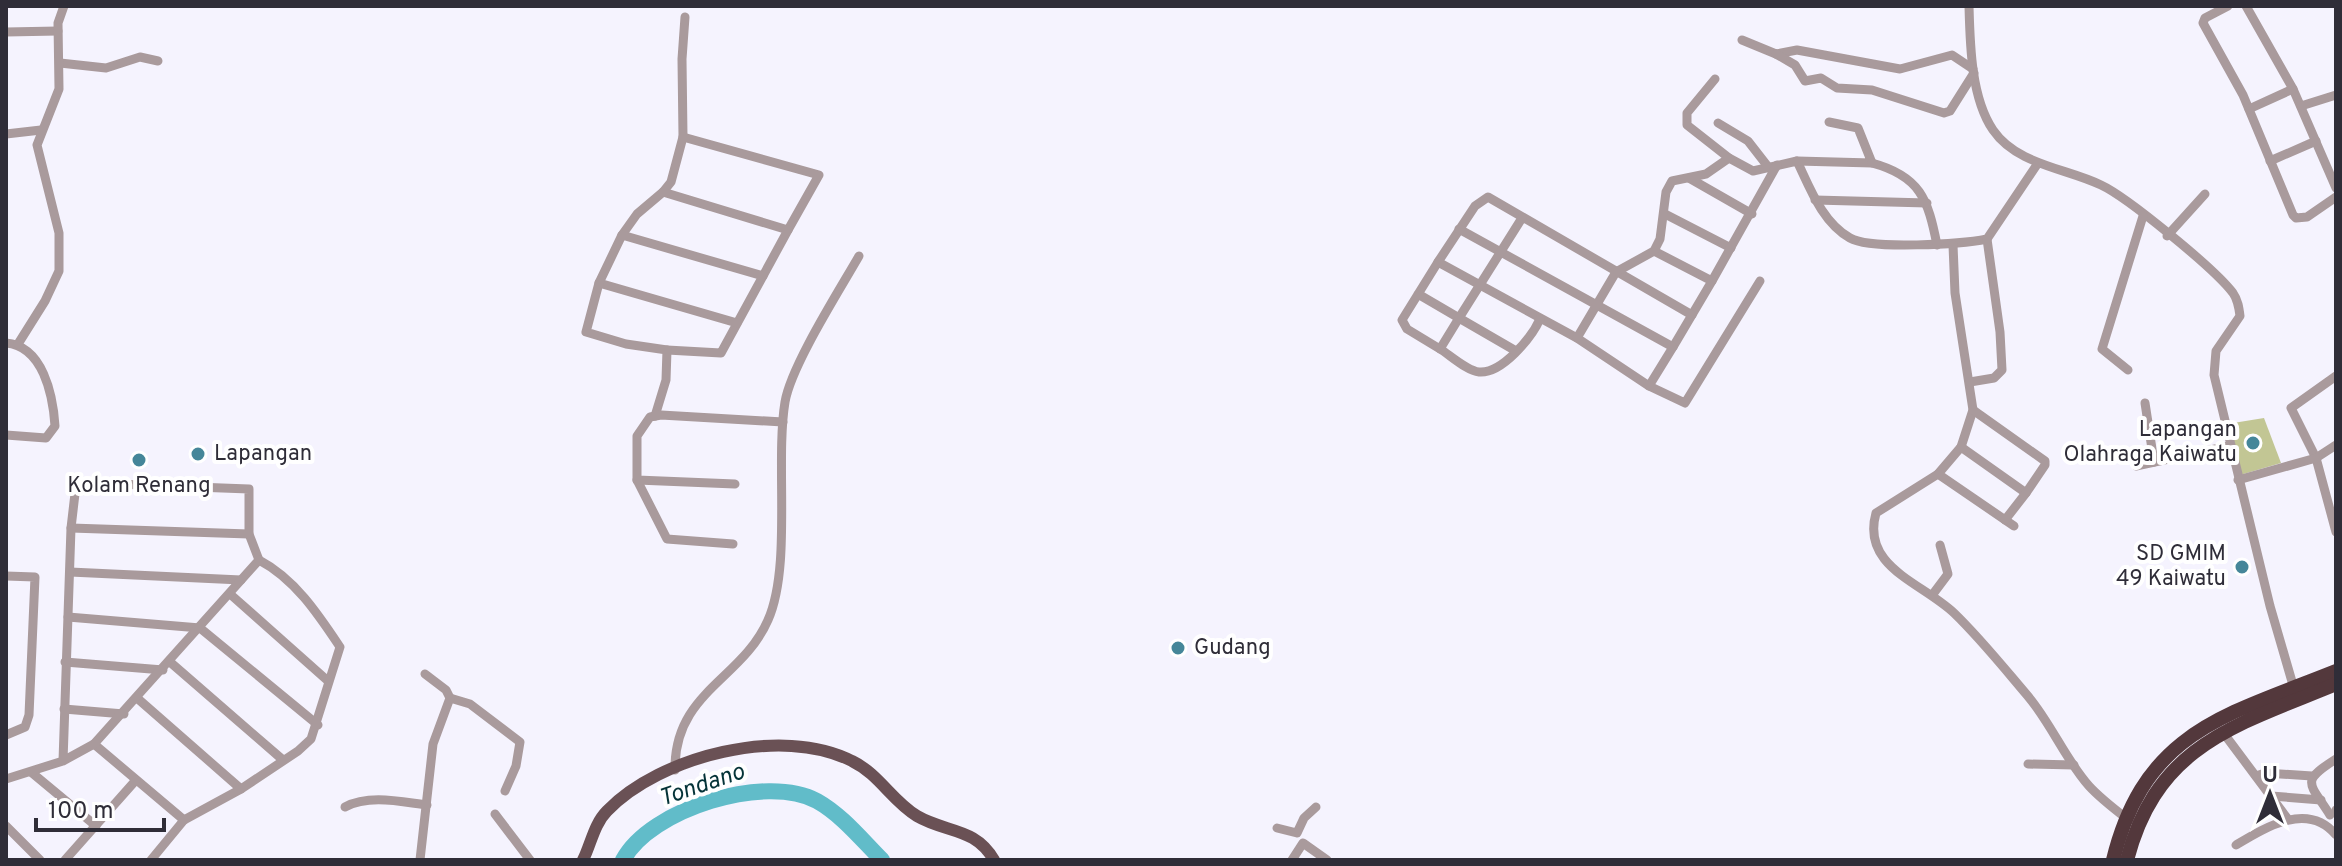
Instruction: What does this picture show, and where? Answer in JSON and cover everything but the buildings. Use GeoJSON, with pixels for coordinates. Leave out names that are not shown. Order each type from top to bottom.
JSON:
{"type":"FeatureCollection","features":[{"type":"Feature","properties":{"kind":"highway"},"geometry":{"type":"LineString","coordinates":[[2113,860],[2126,818],[2142,785],[2160,761],[2194,734],[2239,707],[2336,671]]}},
{"type":"Feature","properties":{"kind":"highway"},"geometry":{"type":"LineString","coordinates":[[2127,860],[2147,804],[2168,774],[2190,752],[2222,731],[2336,684]]}},
{"type":"Feature","properties":{"kind":"main road"},"geometry":{"type":"LineString","coordinates":[[583,860],[598,822],[607,810],[644,782],[717,754],[765,743],[829,752],[869,771],[914,814],[971,834],[992,856]]}},
{"type":"Feature","properties":{"kind":"street"},"geometry":{"type":"LineString","coordinates":[[18,344],[45,301],[59,271],[57,221],[37,154],[41,130],[59,89],[58,31],[64,6]]}},
{"type":"Feature","properties":{"kind":"street"},"geometry":{"type":"LineString","coordinates":[[1969,6],[1973,71],[1994,132],[2038,163],[2102,185],[2214,274],[2237,301],[2240,316],[2216,351],[2213,363],[2229,446],[2293,685]]}},
{"type":"Feature","properties":{"kind":"street"},"geometry":{"type":"LineString","coordinates":[[2228,6],[2205,18],[2203,23],[2249,109],[2296,218],[2307,217],[2336,197]]}},
{"type":"Feature","properties":{"kind":"street"},"geometry":{"type":"LineString","coordinates":[[2246,6],[2293,89],[2336,188]]}},
{"type":"Feature","properties":{"kind":"street"},"geometry":{"type":"LineString","coordinates":[[683,137],[819,175],[721,353],[626,344],[586,332],[599,283],[622,235],[637,214],[671,182],[683,137],[685,17]]}},
{"type":"Feature","properties":{"kind":"street"},"geometry":{"type":"LineString","coordinates":[[6,32],[58,31]]}},
{"type":"Feature","properties":{"kind":"street"},"geometry":{"type":"LineString","coordinates":[[1742,40],[1795,65],[1805,81],[1821,78],[1837,88],[1872,90],[1944,113],[1950,111],[1973,71]]}},
{"type":"Feature","properties":{"kind":"street"},"geometry":{"type":"LineString","coordinates":[[1776,54],[1797,50],[1900,69],[1952,55],[1973,71]]}},
{"type":"Feature","properties":{"kind":"street"},"geometry":{"type":"LineString","coordinates":[[60,63],[110,68],[140,57],[158,61]]}},
{"type":"Feature","properties":{"kind":"street"},"geometry":{"type":"LineString","coordinates":[[1715,79],[1687,113],[1685,122],[1729,158],[1753,171],[1797,161],[1872,163],[1904,175],[1927,203],[1937,245]]}},
{"type":"Feature","properties":{"kind":"street"},"geometry":{"type":"LineString","coordinates":[[2249,109],[2293,89]]}},
{"type":"Feature","properties":{"kind":"street"},"geometry":{"type":"LineString","coordinates":[[2301,106],[2336,95]]}},
{"type":"Feature","properties":{"kind":"street"},"geometry":{"type":"LineString","coordinates":[[1829,122],[1858,128],[1872,163]]}},
{"type":"Feature","properties":{"kind":"street"},"geometry":{"type":"LineString","coordinates":[[1718,123],[1748,141],[1773,167]]}},
{"type":"Feature","properties":{"kind":"street"},"geometry":{"type":"LineString","coordinates":[[6,134],[41,130]]}},
{"type":"Feature","properties":{"kind":"street"},"geometry":{"type":"LineString","coordinates":[[2270,161],[2316,141]]}},
{"type":"Feature","properties":{"kind":"street"},"geometry":{"type":"LineString","coordinates":[[1577,338],[1616,272],[1654,251],[1669,186],[1677,178],[1714,171],[1729,158]]}},
{"type":"Feature","properties":{"kind":"street"},"geometry":{"type":"LineString","coordinates":[[1797,161],[1815,200],[1840,230],[1853,240],[1953,245],[1987,239]]}},
{"type":"Feature","properties":{"kind":"street"},"geometry":{"type":"LineString","coordinates":[[1970,382],[1994,378],[2002,370],[1987,239],[2038,163]]}},
{"type":"Feature","properties":{"kind":"street"},"geometry":{"type":"LineString","coordinates":[[1649,386],[1752,214],[1773,167]]}},
{"type":"Feature","properties":{"kind":"street"},"geometry":{"type":"LineString","coordinates":[[1689,178],[1752,214]]}},
{"type":"Feature","properties":{"kind":"street"},"geometry":{"type":"LineString","coordinates":[[663,192],[788,230]]}},
{"type":"Feature","properties":{"kind":"street"},"geometry":{"type":"LineString","coordinates":[[2167,236],[2205,194]]}},
{"type":"Feature","properties":{"kind":"street"},"geometry":{"type":"LineString","coordinates":[[1540,319],[1530,340],[1497,365],[1479,372],[1403,326],[1402,320],[1459,229],[1485,197],[1692,315]]}},
{"type":"Feature","properties":{"kind":"street"},"geometry":{"type":"LineString","coordinates":[[1815,200],[1927,203]]}},
{"type":"Feature","properties":{"kind":"street"},"geometry":{"type":"LineString","coordinates":[[1665,214],[1731,248]]}},
{"type":"Feature","properties":{"kind":"street"},"geometry":{"type":"LineString","coordinates":[[2128,370],[2102,349],[2143,216]]}},
{"type":"Feature","properties":{"kind":"street"},"geometry":{"type":"LineString","coordinates":[[1440,349],[1522,218]]}},
{"type":"Feature","properties":{"kind":"street"},"geometry":{"type":"LineString","coordinates":[[1459,229],[1673,347]]}},
{"type":"Feature","properties":{"kind":"street"},"geometry":{"type":"LineString","coordinates":[[622,235],[763,276]]}},
{"type":"Feature","properties":{"kind":"street"},"geometry":{"type":"LineString","coordinates":[[1953,245],[1955,293],[1973,410],[1961,447],[1938,474],[1876,513],[1872,528],[1874,544],[1883,563],[1933,594],[2028,695],[2090,787],[2126,818]]}},
{"type":"Feature","properties":{"kind":"street"},"geometry":{"type":"LineString","coordinates":[[1654,251],[1712,281]]}},
{"type":"Feature","properties":{"kind":"street"},"geometry":{"type":"LineString","coordinates":[[675,770],[678,744],[693,707],[755,645],[769,618],[779,561],[783,422],[788,386],[859,256]]}},
{"type":"Feature","properties":{"kind":"street"},"geometry":{"type":"LineString","coordinates":[[1438,262],[1577,338],[1649,386],[1685,403],[1760,281]]}},
{"type":"Feature","properties":{"kind":"street"},"geometry":{"type":"LineString","coordinates":[[599,283],[737,323]]}},
{"type":"Feature","properties":{"kind":"street"},"geometry":{"type":"LineString","coordinates":[[1418,294],[1516,351]]}},
{"type":"Feature","properties":{"kind":"street"},"geometry":{"type":"LineString","coordinates":[[6,343],[18,344],[36,359],[50,391],[55,430],[46,438],[6,435]]}},
{"type":"Feature","properties":{"kind":"street"},"geometry":{"type":"LineString","coordinates":[[655,416],[666,380],[667,350]]}},
{"type":"Feature","properties":{"kind":"street"},"geometry":{"type":"LineString","coordinates":[[2336,376],[2291,408],[2316,458],[2336,532]]}},
{"type":"Feature","properties":{"kind":"street"},"geometry":{"type":"LineString","coordinates":[[2145,403],[2154,462]]}},
{"type":"Feature","properties":{"kind":"street"},"geometry":{"type":"LineString","coordinates":[[1938,474],[2010,523],[2045,461],[1973,410]]}},
{"type":"Feature","properties":{"kind":"street"},"geometry":{"type":"LineString","coordinates":[[733,544],[667,539],[637,480],[637,436],[650,417],[655,416],[783,422]]}},
{"type":"Feature","properties":{"kind":"street"},"geometry":{"type":"LineString","coordinates":[[2238,480],[2316,458],[2336,445]]}},
{"type":"Feature","properties":{"kind":"street"},"geometry":{"type":"LineString","coordinates":[[2136,466],[2229,446]]}},
{"type":"Feature","properties":{"kind":"street"},"geometry":{"type":"LineString","coordinates":[[1961,447],[2026,493]]}},
{"type":"Feature","properties":{"kind":"street"},"geometry":{"type":"LineString","coordinates":[[637,480],[735,484]]}},
{"type":"Feature","properties":{"kind":"street"},"geometry":{"type":"LineString","coordinates":[[63,761],[74,490],[80,484],[244,487],[251,494],[249,534],[259,560],[272,567],[310,603],[340,647],[318,725],[311,739],[241,789],[184,820],[151,860]]}},
{"type":"Feature","properties":{"kind":"street"},"geometry":{"type":"LineString","coordinates":[[71,528],[249,534]]}},
{"type":"Feature","properties":{"kind":"street"},"geometry":{"type":"LineString","coordinates":[[1933,594],[1948,574],[1940,545]]}},
{"type":"Feature","properties":{"kind":"street"},"geometry":{"type":"LineString","coordinates":[[6,779],[63,761],[94,744],[259,560]]}},
{"type":"Feature","properties":{"kind":"street"},"geometry":{"type":"LineString","coordinates":[[70,572],[241,580]]}},
{"type":"Feature","properties":{"kind":"street"},"geometry":{"type":"LineString","coordinates":[[6,576],[35,577],[29,715],[25,727],[6,735]]}},
{"type":"Feature","properties":{"kind":"street"},"geometry":{"type":"LineString","coordinates":[[230,594],[328,681]]}},
{"type":"Feature","properties":{"kind":"street"},"geometry":{"type":"LineString","coordinates":[[68,617],[200,628],[318,725]]}},
{"type":"Feature","properties":{"kind":"street"},"geometry":{"type":"LineString","coordinates":[[65,662],[166,666],[283,760]]}},
{"type":"Feature","properties":{"kind":"street"},"geometry":{"type":"LineString","coordinates":[[425,674],[446,690],[450,698],[470,704],[520,742],[514,773],[505,791]]}},
{"type":"Feature","properties":{"kind":"street"},"geometry":{"type":"LineString","coordinates":[[137,698],[241,789]]}},
{"type":"Feature","properties":{"kind":"street"},"geometry":{"type":"LineString","coordinates":[[420,860],[433,744],[450,698]]}},
{"type":"Feature","properties":{"kind":"street"},"geometry":{"type":"LineString","coordinates":[[64,709],[124,714]]}},
{"type":"Feature","properties":{"kind":"street"},"geometry":{"type":"LineString","coordinates":[[2222,731],[2287,818]]}},
{"type":"Feature","properties":{"kind":"street"},"geometry":{"type":"LineString","coordinates":[[94,744],[184,820]]}},
{"type":"Feature","properties":{"kind":"street"},"geometry":{"type":"LineString","coordinates":[[2256,776],[2265,773],[2312,776],[2336,759]]}},
{"type":"Feature","properties":{"kind":"street"},"geometry":{"type":"LineString","coordinates":[[2028,764],[2074,765]]}},
{"type":"Feature","properties":{"kind":"street"},"geometry":{"type":"LineString","coordinates":[[31,772],[96,826]]}},
{"type":"Feature","properties":{"kind":"street"},"geometry":{"type":"LineString","coordinates":[[2312,776],[2311,786],[2332,813],[2336,835]]}},
{"type":"Feature","properties":{"kind":"street"},"geometry":{"type":"LineString","coordinates":[[65,860],[136,780]]}},
{"type":"Feature","properties":{"kind":"street"},"geometry":{"type":"LineString","coordinates":[[2271,796],[2321,800]]}},
{"type":"Feature","properties":{"kind":"street"},"geometry":{"type":"LineString","coordinates":[[345,807],[354,801],[375,800],[427,805]]}},
{"type":"Feature","properties":{"kind":"street"},"geometry":{"type":"LineString","coordinates":[[1297,833],[1304,818],[1316,807]]}},
{"type":"Feature","properties":{"kind":"street"},"geometry":{"type":"LineString","coordinates":[[2236,845],[2287,818],[2332,813]]}},
{"type":"Feature","properties":{"kind":"street"},"geometry":{"type":"LineString","coordinates":[[495,814],[530,860]]}},
{"type":"Feature","properties":{"kind":"street"},"geometry":{"type":"LineString","coordinates":[[6,826],[40,860]]}},
{"type":"Feature","properties":{"kind":"street"},"geometry":{"type":"LineString","coordinates":[[1277,828],[1297,833],[1303,843],[1327,860]]}},
{"type":"Feature","properties":{"kind":"street"},"geometry":{"type":"LineString","coordinates":[[1292,860],[1303,843]]}},
{"type":"Feature","properties":{"kind":"green space","name":"Lapangan Olahraga Kaiwatu"},"geometry":{"type":"Polygon","coordinates":[[[2264,418],[2281,463],[2240,475],[2227,424],[2264,418]]]}},
{"type":"Feature","properties":{"kind":"waterway","name":"Tondano"},"geometry":{"type":"LineString","coordinates":[[623,860],[637,842],[658,825],[683,812],[711,801],[769,791],[795,793],[817,801],[843,821],[882,860]]}},
{"type":"Feature","properties":{"kind":"place","name":"Lapangan Olahraga Kaiwatu"},"geometry":{"type":"Point","coordinates":[2253,443]}},
{"type":"Feature","properties":{"kind":"place","name":"Lapangan"},"geometry":{"type":"Point","coordinates":[198,454]}},
{"type":"Feature","properties":{"kind":"place","name":"Kolam Renang"},"geometry":{"type":"Point","coordinates":[139,460]}},
{"type":"Feature","properties":{"kind":"place","name":"SD GMIM 49 Kaiwatu"},"geometry":{"type":"Point","coordinates":[2242,567]}},
{"type":"Feature","properties":{"kind":"place","name":"Gudang"},"geometry":{"type":"Point","coordinates":[1178,648]}}]}
